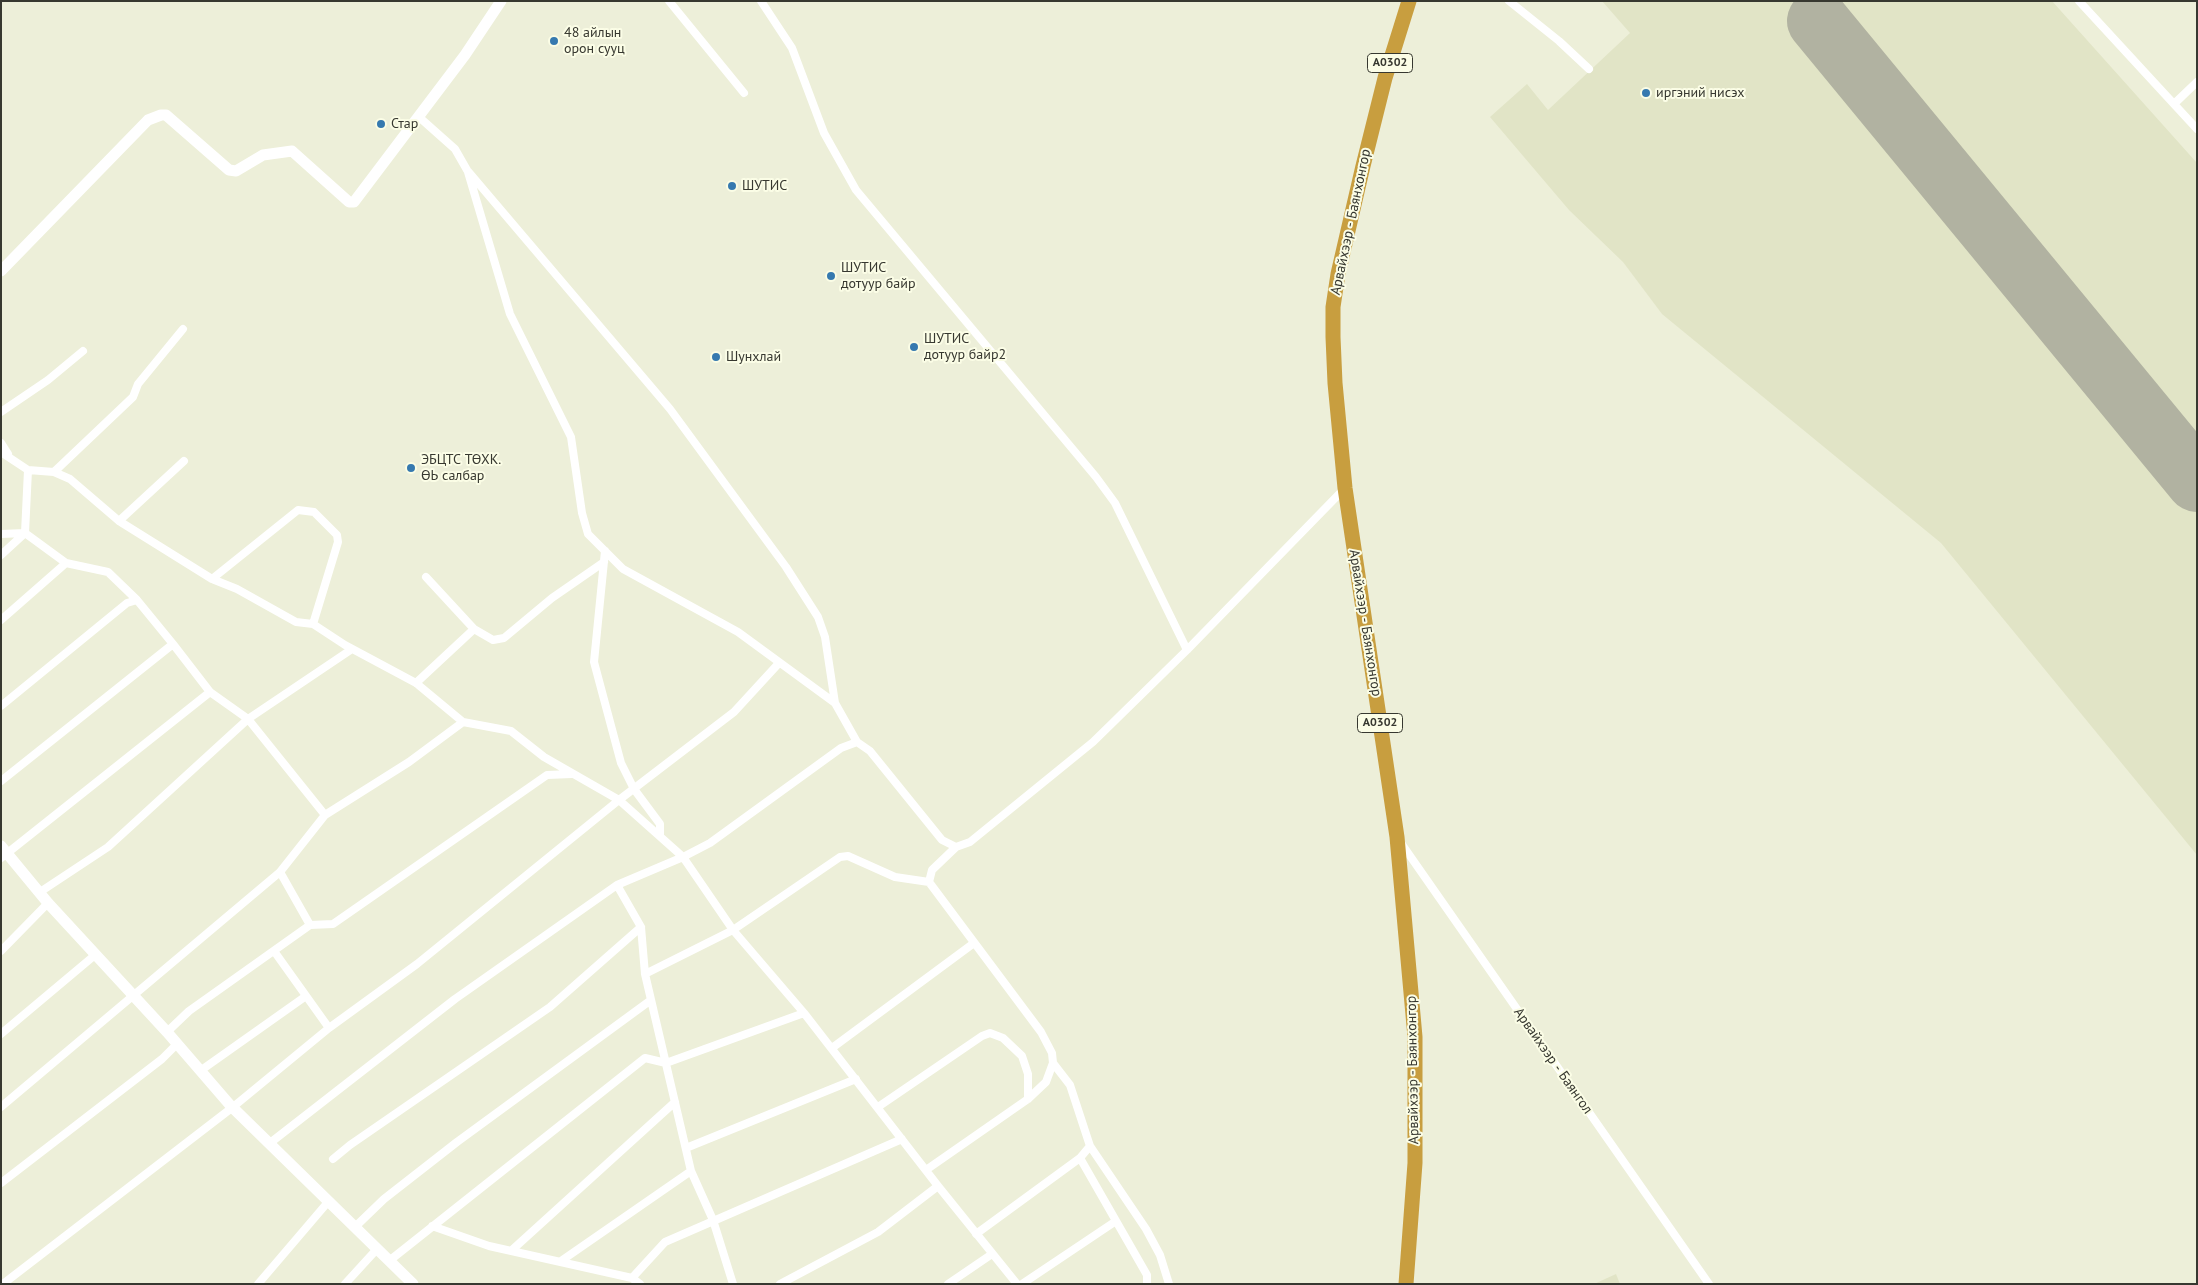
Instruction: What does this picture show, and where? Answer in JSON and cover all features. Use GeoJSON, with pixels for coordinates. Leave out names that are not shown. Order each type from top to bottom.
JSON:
{"type":"FeatureCollection","features":[{"type":"Feature","properties":{"kind":"highway","name":"Арвайхээр - Баянхонгор"},"geometry":{"type":"LineString","coordinates":[[1406,1284],[1415,1162],[1415,1037],[1398,838],[1345,488],[1334,383],[1333,307],[1363,166],[1385,78],[1409,1]]}},
{"type":"Feature","properties":{"kind":"street"},"geometry":{"type":"LineString","coordinates":[[1,271],[148,120],[161,115],[166,116],[229,170],[236,171],[264,155],[292,151],[353,203],[495,13],[500,1]]}},
{"type":"Feature","properties":{"kind":"street"},"geometry":{"type":"LineString","coordinates":[[669,1],[744,93]]}},
{"type":"Feature","properties":{"kind":"street"},"geometry":{"type":"LineString","coordinates":[[761,1],[792,48],[824,133],[856,190],[1096,477],[1115,503],[1187,650]]}},
{"type":"Feature","properties":{"kind":"street"},"geometry":{"type":"LineString","coordinates":[[1509,1],[1559,41],[1589,69]]}},
{"type":"Feature","properties":{"kind":"street"},"geometry":{"type":"LineString","coordinates":[[2079,1],[2197,129]]}},
{"type":"Feature","properties":{"kind":"street"},"geometry":{"type":"LineString","coordinates":[[2174,104],[2197,82]]}},
{"type":"Feature","properties":{"kind":"street"},"geometry":{"type":"LineString","coordinates":[[419,117],[455,148],[468,170],[670,409],[786,567],[818,617],[825,637],[835,703],[857,742],[870,751],[942,840],[956,847]]}},
{"type":"Feature","properties":{"kind":"street"},"geometry":{"type":"LineString","coordinates":[[468,170],[510,314],[571,437],[582,513],[588,534],[623,570],[738,632],[835,703]]}},
{"type":"Feature","properties":{"kind":"street"},"geometry":{"type":"LineString","coordinates":[[54,472],[133,397],[138,384],[183,329]]}},
{"type":"Feature","properties":{"kind":"street"},"geometry":{"type":"LineString","coordinates":[[1,412],[48,380],[83,351]]}},
{"type":"Feature","properties":{"kind":"street"},"geometry":{"type":"LineString","coordinates":[[1,443],[9,456]]}},
{"type":"Feature","properties":{"kind":"street"},"geometry":{"type":"LineString","coordinates":[[1,452],[28,470],[54,472],[70,479],[119,521],[212,579],[237,590],[296,622],[313,624],[352,649],[416,683],[463,722],[511,731],[544,758],[619,800],[683,857],[733,930],[804,1013],[938,1186],[1017,1284]]}},
{"type":"Feature","properties":{"kind":"street"},"geometry":{"type":"LineString","coordinates":[[119,521],[184,461]]}},
{"type":"Feature","properties":{"kind":"street"},"geometry":{"type":"LineString","coordinates":[[1,555],[24,533],[28,470]]}},
{"type":"Feature","properties":{"kind":"street"},"geometry":{"type":"LineString","coordinates":[[929,882],[932,870],[956,847],[970,842],[1093,742],[1187,650],[1345,488]]}},
{"type":"Feature","properties":{"kind":"street"},"geometry":{"type":"LineString","coordinates":[[212,579],[298,510],[314,512],[337,535],[338,542],[313,624]]}},
{"type":"Feature","properties":{"kind":"street"},"geometry":{"type":"LineString","coordinates":[[1,534],[24,533],[66,563],[108,572],[137,600],[174,644],[210,692],[248,719],[325,815]]}},
{"type":"Feature","properties":{"kind":"street"},"geometry":{"type":"LineString","coordinates":[[605,551],[594,662],[621,763],[634,789],[660,824],[660,836]]}},
{"type":"Feature","properties":{"kind":"street"},"geometry":{"type":"LineString","coordinates":[[426,577],[474,629],[493,640],[504,638],[552,598],[604,562]]}},
{"type":"Feature","properties":{"kind":"street"},"geometry":{"type":"LineString","coordinates":[[1,620],[66,563]]}},
{"type":"Feature","properties":{"kind":"street"},"geometry":{"type":"LineString","coordinates":[[1,706],[127,603],[137,600]]}},
{"type":"Feature","properties":{"kind":"street"},"geometry":{"type":"LineString","coordinates":[[416,683],[474,629]]}},
{"type":"Feature","properties":{"kind":"street"},"geometry":{"type":"LineString","coordinates":[[1,781],[174,644]]}},
{"type":"Feature","properties":{"kind":"street"},"geometry":{"type":"LineString","coordinates":[[40,892],[108,847],[248,719],[352,649]]}},
{"type":"Feature","properties":{"kind":"street"},"geometry":{"type":"LineString","coordinates":[[3,1284],[233,1107],[329,1028],[417,964],[619,800],[734,712],[779,663]]}},
{"type":"Feature","properties":{"kind":"street"},"geometry":{"type":"LineString","coordinates":[[210,692],[3,853],[233,1107],[413,1284]]}},
{"type":"Feature","properties":{"kind":"street"},"geometry":{"type":"LineString","coordinates":[[1,1107],[131,995],[280,872],[325,815],[409,762],[463,722]]}},
{"type":"Feature","properties":{"kind":"street"},"geometry":{"type":"LineString","coordinates":[[270,1144],[455,1000],[617,885],[683,857],[710,843],[841,748],[857,742]]}},
{"type":"Feature","properties":{"kind":"street"},"geometry":{"type":"LineString","coordinates":[[167,1032],[189,1011],[310,926],[333,924],[547,775],[572,774]]}},
{"type":"Feature","properties":{"kind":"street","name":"Арвайхээр - Баянгол"},"geometry":{"type":"LineString","coordinates":[[1398,838],[1709,1284]]}},
{"type":"Feature","properties":{"kind":"street"},"geometry":{"type":"LineString","coordinates":[[645,974],[733,930],[840,857],[848,856],[895,877],[929,882],[1042,1032],[1052,1054],[1053,1062],[1046,1082],[1028,1099],[926,1170]]}},
{"type":"Feature","properties":{"kind":"street"},"geometry":{"type":"LineString","coordinates":[[280,872],[310,926]]}},
{"type":"Feature","properties":{"kind":"street"},"geometry":{"type":"LineString","coordinates":[[617,885],[641,926],[645,974],[691,1171],[713,1220],[733,1284]]}},
{"type":"Feature","properties":{"kind":"street"},"geometry":{"type":"LineString","coordinates":[[1,951],[48,902]]}},
{"type":"Feature","properties":{"kind":"street"},"geometry":{"type":"LineString","coordinates":[[333,1159],[350,1145],[550,1007],[641,926]]}},
{"type":"Feature","properties":{"kind":"street"},"geometry":{"type":"LineString","coordinates":[[832,1048],[974,943]]}},
{"type":"Feature","properties":{"kind":"street"},"geometry":{"type":"LineString","coordinates":[[274,951],[329,1028]]}},
{"type":"Feature","properties":{"kind":"street"},"geometry":{"type":"LineString","coordinates":[[1,1034],[95,955]]}},
{"type":"Feature","properties":{"kind":"street"},"geometry":{"type":"LineString","coordinates":[[200,1070],[306,996]]}},
{"type":"Feature","properties":{"kind":"street"},"geometry":{"type":"LineString","coordinates":[[355,1228],[384,1199],[457,1142],[651,1000]]}},
{"type":"Feature","properties":{"kind":"street"},"geometry":{"type":"LineString","coordinates":[[389,1261],[645,1058],[666,1063],[804,1013]]}},
{"type":"Feature","properties":{"kind":"street"},"geometry":{"type":"LineString","coordinates":[[878,1107],[982,1036],[990,1033],[1003,1038],[1022,1056],[1028,1074],[1028,1099]]}},
{"type":"Feature","properties":{"kind":"street"},"geometry":{"type":"LineString","coordinates":[[1,1182],[162,1060],[177,1044]]}},
{"type":"Feature","properties":{"kind":"street"},"geometry":{"type":"LineString","coordinates":[[1053,1062],[1070,1085],[1090,1146],[1146,1229],[1160,1255],[1169,1284]]}},
{"type":"Feature","properties":{"kind":"street"},"geometry":{"type":"LineString","coordinates":[[686,1148],[856,1079]]}},
{"type":"Feature","properties":{"kind":"street"},"geometry":{"type":"LineString","coordinates":[[512,1250],[675,1102]]}},
{"type":"Feature","properties":{"kind":"street"},"geometry":{"type":"LineString","coordinates":[[632,1278],[665,1242],[902,1139]]}},
{"type":"Feature","properties":{"kind":"street"},"geometry":{"type":"LineString","coordinates":[[976,1234],[1080,1158],[1090,1146]]}},
{"type":"Feature","properties":{"kind":"street"},"geometry":{"type":"LineString","coordinates":[[1080,1158],[1147,1275],[1147,1284]]}},
{"type":"Feature","properties":{"kind":"street"},"geometry":{"type":"LineString","coordinates":[[562,1261],[691,1171]]}},
{"type":"Feature","properties":{"kind":"street"},"geometry":{"type":"LineString","coordinates":[[780,1284],[878,1232],[938,1186]]}},
{"type":"Feature","properties":{"kind":"street"},"geometry":{"type":"LineString","coordinates":[[258,1284],[328,1202]]}},
{"type":"Feature","properties":{"kind":"street"},"geometry":{"type":"LineString","coordinates":[[1022,1284],[1116,1221]]}},
{"type":"Feature","properties":{"kind":"street"},"geometry":{"type":"LineString","coordinates":[[432,1226],[489,1246],[632,1278],[640,1284]]}},
{"type":"Feature","properties":{"kind":"street"},"geometry":{"type":"LineString","coordinates":[[345,1284],[377,1249]]}},
{"type":"Feature","properties":{"kind":"street"},"geometry":{"type":"LineString","coordinates":[[948,1284],[992,1254]]}},
{"type":"Feature","properties":{"kind":"shaded area"},"geometry":{"type":"Polygon","coordinates":[[[1602,1],[2052,1],[2197,163],[2197,855],[1941,543],[1662,314],[1623,262],[1569,210],[1490,117],[1527,84],[1548,110],[1630,33],[1602,1]]]}},
{"type":"Feature","properties":{"kind":"shaded area"},"geometry":{"type":"Polygon","coordinates":[[[1616,1274],[1620,1284],[1594,1284],[1616,1274]]]}},
{"type":"Feature","properties":{"kind":"runway"},"geometry":{"type":"LineString","coordinates":[[1818,21],[2197,481]]}},
{"type":"Feature","properties":{"kind":"place","name":"48 айлын орон сууц"},"geometry":{"type":"Point","coordinates":[554,41]}},
{"type":"Feature","properties":{"kind":"place","name":"иргэний нисэх"},"geometry":{"type":"Point","coordinates":[1646,93]}},
{"type":"Feature","properties":{"kind":"place","name":"Стар"},"geometry":{"type":"Point","coordinates":[381,124]}},
{"type":"Feature","properties":{"kind":"place","name":"ШУТИС"},"geometry":{"type":"Point","coordinates":[732,186]}},
{"type":"Feature","properties":{"kind":"place","name":"ШУТИС дотуур байр"},"geometry":{"type":"Point","coordinates":[831,276]}},
{"type":"Feature","properties":{"kind":"place","name":"ШУТИС дотуур байр2"},"geometry":{"type":"Point","coordinates":[914,347]}},
{"type":"Feature","properties":{"kind":"place","name":"Шунхлай"},"geometry":{"type":"Point","coordinates":[716,357]}},
{"type":"Feature","properties":{"kind":"place","name":"ЭБЦТС ТӨХК. ӨЬ салбар"},"geometry":{"type":"Point","coordinates":[411,468]}}]}
